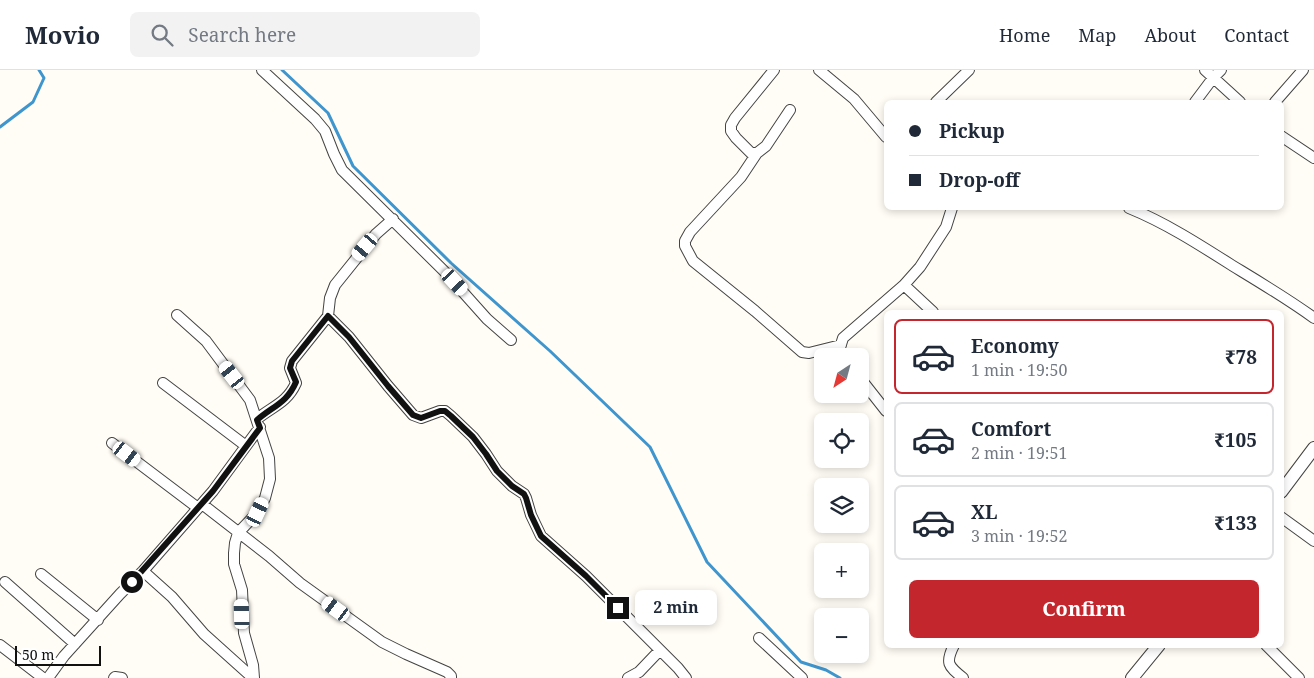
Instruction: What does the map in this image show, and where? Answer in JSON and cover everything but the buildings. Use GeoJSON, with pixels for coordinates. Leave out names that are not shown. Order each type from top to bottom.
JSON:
{"type":"FeatureCollection","features":[{"type":"Feature","properties":{"kind":"street"},"geometry":{"type":"LineString","coordinates":[[262,70],[315,119],[325,131],[342,170],[445,272],[487,319],[511,340]]}},
{"type":"Feature","properties":{"kind":"street"},"geometry":{"type":"LineString","coordinates":[[757,153],[751,153],[736,138],[731,131],[731,125],[774,70]]}},
{"type":"Feature","properties":{"kind":"street"},"geometry":{"type":"LineString","coordinates":[[819,70],[854,98],[884,135]]}},
{"type":"Feature","properties":{"kind":"street"},"geometry":{"type":"LineString","coordinates":[[938,100],[969,70]]}},
{"type":"Feature","properties":{"kind":"street"},"geometry":{"type":"LineString","coordinates":[[1205,70],[1238,100]]}},
{"type":"Feature","properties":{"kind":"street"},"geometry":{"type":"LineString","coordinates":[[1196,100],[1221,70]]}},
{"type":"Feature","properties":{"kind":"street"},"geometry":{"type":"LineString","coordinates":[[1277,100],[1303,70]]}},
{"type":"Feature","properties":{"kind":"street"},"geometry":{"type":"LineString","coordinates":[[790,110],[766,146],[757,153],[741,177],[690,232],[685,241],[685,246],[693,261],[802,352],[809,353],[841,345]]}},
{"type":"Feature","properties":{"kind":"street"},"geometry":{"type":"LineString","coordinates":[[1284,138],[1314,158]]}},
{"type":"Feature","properties":{"kind":"street"},"geometry":{"type":"LineString","coordinates":[[840,348],[843,338],[904,285],[920,267],[946,227],[951,210]]}},
{"type":"Feature","properties":{"kind":"street"},"geometry":{"type":"LineString","coordinates":[[1134,210],[1150,216],[1214,254],[1285,297],[1314,318]]}},
{"type":"Feature","properties":{"kind":"street"},"geometry":{"type":"LineString","coordinates":[[0,645],[18,660],[50,677],[64,656],[143,571],[213,491],[246,446],[265,413],[284,401],[294,389],[296,382],[290,368],[292,361],[328,316],[330,298],[335,285],[376,234],[393,219]]}},
{"type":"Feature","properties":{"kind":"street"},"geometry":{"type":"LineString","coordinates":[[904,285],[931,310]]}},
{"type":"Feature","properties":{"kind":"street"},"geometry":{"type":"LineString","coordinates":[[177,315],[206,341],[250,400],[269,458],[270,479],[264,498],[258,512],[238,533],[235,543],[234,564],[242,590],[244,633],[253,665],[253,678]]}},
{"type":"Feature","properties":{"kind":"street"},"geometry":{"type":"LineString","coordinates":[[328,316],[349,337],[413,415],[421,418],[445,411],[473,437],[497,471],[512,486],[524,494],[533,521],[541,536],[586,576],[686,678]]}},
{"type":"Feature","properties":{"kind":"street"},"geometry":{"type":"LineString","coordinates":[[163,383],[246,446]]}},
{"type":"Feature","properties":{"kind":"street"},"geometry":{"type":"LineString","coordinates":[[869,389],[884,408]]}},
{"type":"Feature","properties":{"kind":"street"},"geometry":{"type":"LineString","coordinates":[[112,443],[238,533],[269,556],[300,583],[382,642],[447,672],[451,678]]}},
{"type":"Feature","properties":{"kind":"street"},"geometry":{"type":"LineString","coordinates":[[1284,488],[1314,448]]}},
{"type":"Feature","properties":{"kind":"street"},"geometry":{"type":"LineString","coordinates":[[1284,519],[1314,540]]}},
{"type":"Feature","properties":{"kind":"street"},"geometry":{"type":"LineString","coordinates":[[143,571],[172,597],[204,634],[253,678]]}},
{"type":"Feature","properties":{"kind":"street"},"geometry":{"type":"LineString","coordinates":[[42,574],[98,620]]}},
{"type":"Feature","properties":{"kind":"street"},"geometry":{"type":"LineString","coordinates":[[5,582],[75,644]]}},
{"type":"Feature","properties":{"kind":"street"},"geometry":{"type":"LineString","coordinates":[[759,638],[802,678]]}},
{"type":"Feature","properties":{"kind":"street"},"geometry":{"type":"LineString","coordinates":[[952,648],[948,656],[949,663],[954,671],[963,678]]}},
{"type":"Feature","properties":{"kind":"street"},"geometry":{"type":"LineString","coordinates":[[1132,678],[1157,648]]}},
{"type":"Feature","properties":{"kind":"street"},"geometry":{"type":"LineString","coordinates":[[1269,648],[1299,678]]}},
{"type":"Feature","properties":{"kind":"street"},"geometry":{"type":"LineString","coordinates":[[628,678],[639,672],[660,650]]}},
{"type":"Feature","properties":{"kind":"street"},"geometry":{"type":"LineString","coordinates":[[114,678],[122,678]]}},
{"type":"Feature","properties":{"kind":"waterway"},"geometry":{"type":"LineString","coordinates":[[0,127],[33,102],[44,78],[39,70]]}},
{"type":"Feature","properties":{"kind":"waterway"},"geometry":{"type":"LineString","coordinates":[[282,70],[328,113],[353,166],[451,263],[550,351],[650,447],[707,562],[801,662],[826,670],[840,678]]}},
{"type":"Feature","properties":{"kind":"route"},"geometry":{"type":"LineString","coordinates":[[132,582],[213,491],[260,428],[257,420],[284,401],[294,389],[296,382],[290,368],[292,361],[328,316],[349,337],[413,415],[421,418],[445,411],[473,437],[497,471],[512,486],[524,494],[536,528],[541,536],[586,576],[618,608]]}}]}
